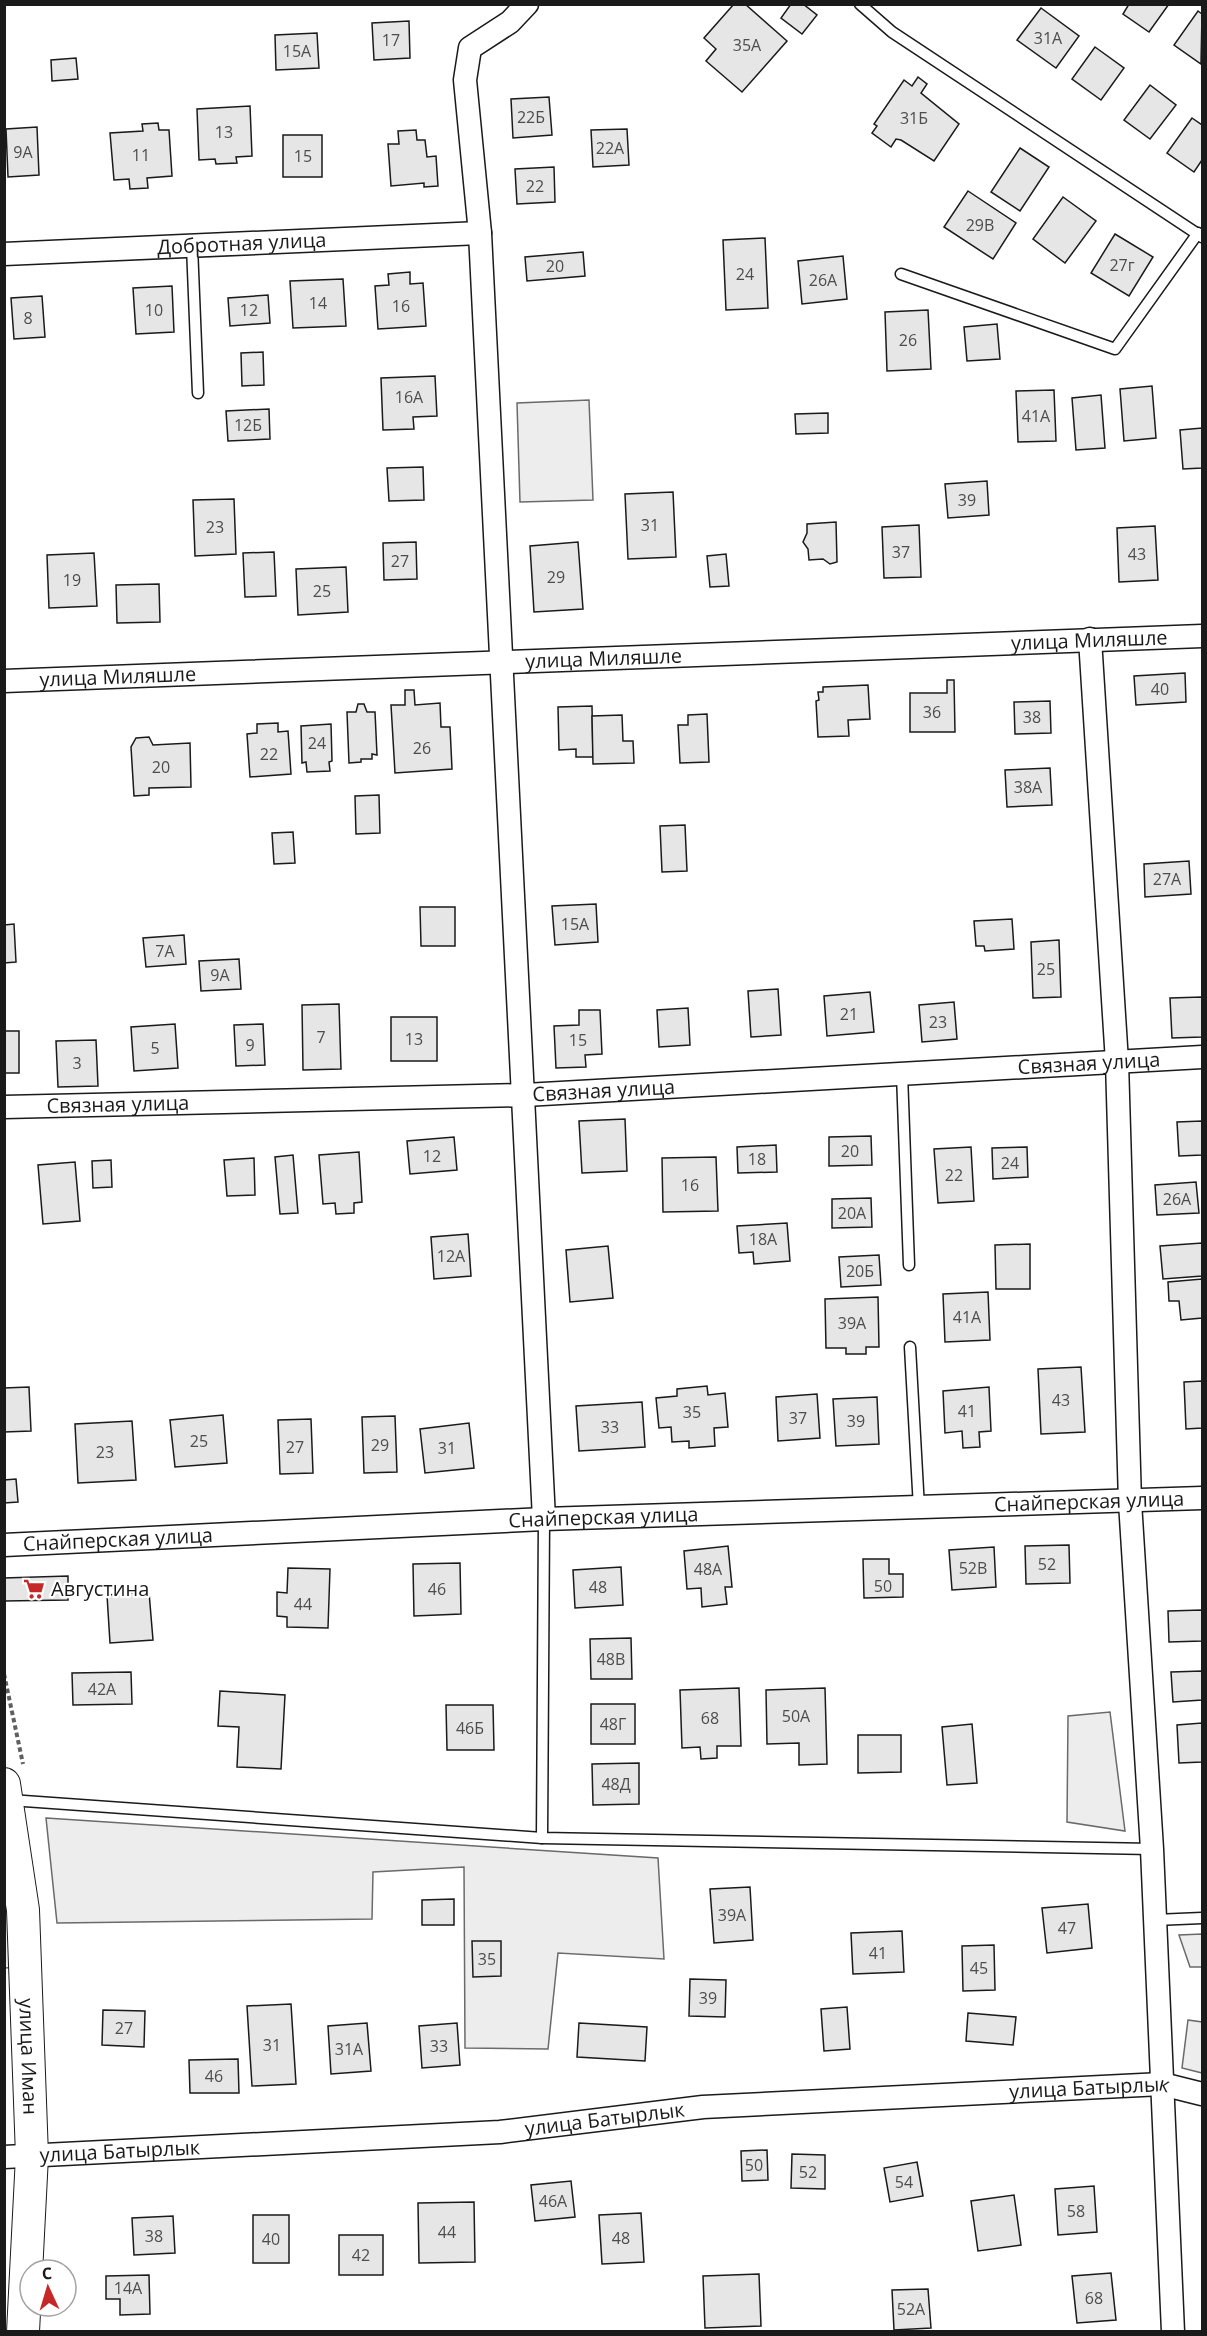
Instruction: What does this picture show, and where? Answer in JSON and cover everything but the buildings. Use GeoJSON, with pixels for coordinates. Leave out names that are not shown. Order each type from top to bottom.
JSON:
{"type":"FeatureCollection","features":[{"type":"Feature","properties":{"kind":"street"},"geometry":{"type":"LineString","coordinates":[[527,4],[510,22],[470,48],[465,80],[480,233],[525,1095],[544,1520]]}},
{"type":"Feature","properties":{"kind":"street","name":"Добротная улица"},"geometry":{"type":"LineString","coordinates":[[4,254],[480,233]]}},
{"type":"Feature","properties":{"kind":"street","name":"улица Миляшле"},"geometry":{"type":"LineString","coordinates":[[4,681],[1203,636]]}},
{"type":"Feature","properties":{"kind":"street"},"geometry":{"type":"LineString","coordinates":[[1090,639],[1118,1062],[1130,1502],[1152,1849],[1173,2331]]}},
{"type":"Feature","properties":{"kind":"street","name":"Связная улица"},"geometry":{"type":"LineString","coordinates":[[4,1107],[525,1095],[1203,1057]]}},
{"type":"Feature","properties":{"kind":"street","name":"Снайперская улица"},"geometry":{"type":"LineString","coordinates":[[4,1545],[544,1520],[1203,1498]]}},
{"type":"Feature","properties":{"kind":"street","name":"улица Иман"},"geometry":{"type":"LineString","coordinates":[[6,1792],[23,1910],[18,2157],[23,2331]]}},
{"type":"Feature","properties":{"kind":"street","name":"улица Батырлык"},"geometry":{"type":"LineString","coordinates":[[18,2157],[500,2132],[747,2104],[1162,2084],[1203,2094]]}},
{"type":"Feature","properties":{"kind":"lane"},"geometry":{"type":"LineString","coordinates":[[860,4],[892,32],[1200,235],[1115,349],[901,274]]}},
{"type":"Feature","properties":{"kind":"lane"},"geometry":{"type":"LineString","coordinates":[[192,246],[198,393]]}},
{"type":"Feature","properties":{"kind":"lane"},"geometry":{"type":"LineString","coordinates":[[902,1074],[909,1265]]}},
{"type":"Feature","properties":{"kind":"lane"},"geometry":{"type":"LineString","coordinates":[[910,1347],[919,1508]]}},
{"type":"Feature","properties":{"kind":"lane"},"geometry":{"type":"LineString","coordinates":[[542,1838],[544,1520]]}},
{"type":"Feature","properties":{"kind":"lane"},"geometry":{"type":"LineString","coordinates":[[6,1792],[542,1838],[1152,1849]]}},
{"type":"Feature","properties":{"kind":"lane"},"geometry":{"type":"LineString","coordinates":[[1155,1920],[1203,1918]]}},
{"type":"Feature","properties":{"kind":"shaded area"},"geometry":{"type":"Polygon","coordinates":[[[589,400],[593,500],[520,502],[517,403],[589,400]]]}},
{"type":"Feature","properties":{"kind":"shaded area"},"geometry":{"type":"Polygon","coordinates":[[[1110,1712],[1125,1831],[1067,1822],[1068,1716],[1110,1712]]]}},
{"type":"Feature","properties":{"kind":"shaded area"},"geometry":{"type":"Polygon","coordinates":[[[46,1818],[658,1858],[664,1959],[558,1953],[548,2049],[465,2048],[464,1867],[373,1872],[372,1919],[57,1923],[46,1818]]]}},
{"type":"Feature","properties":{"kind":"shaded area"},"geometry":{"type":"Polygon","coordinates":[[[4,1833],[17,1967],[5,1968],[4,1968],[4,1833]]]}},
{"type":"Feature","properties":{"kind":"shaded area"},"geometry":{"type":"Polygon","coordinates":[[[1202,1934],[1202,1967],[1190,1967],[1179,1935],[1202,1934]]]}},
{"type":"Feature","properties":{"kind":"shaded area"},"geometry":{"type":"Polygon","coordinates":[[[1188,2020],[1202,2022],[1202,2073],[1182,2068],[1188,2020]]]}},
{"type":"Feature","properties":{"kind":"place","name":"Августина"},"geometry":{"type":"Point","coordinates":[34,1589]}}]}
